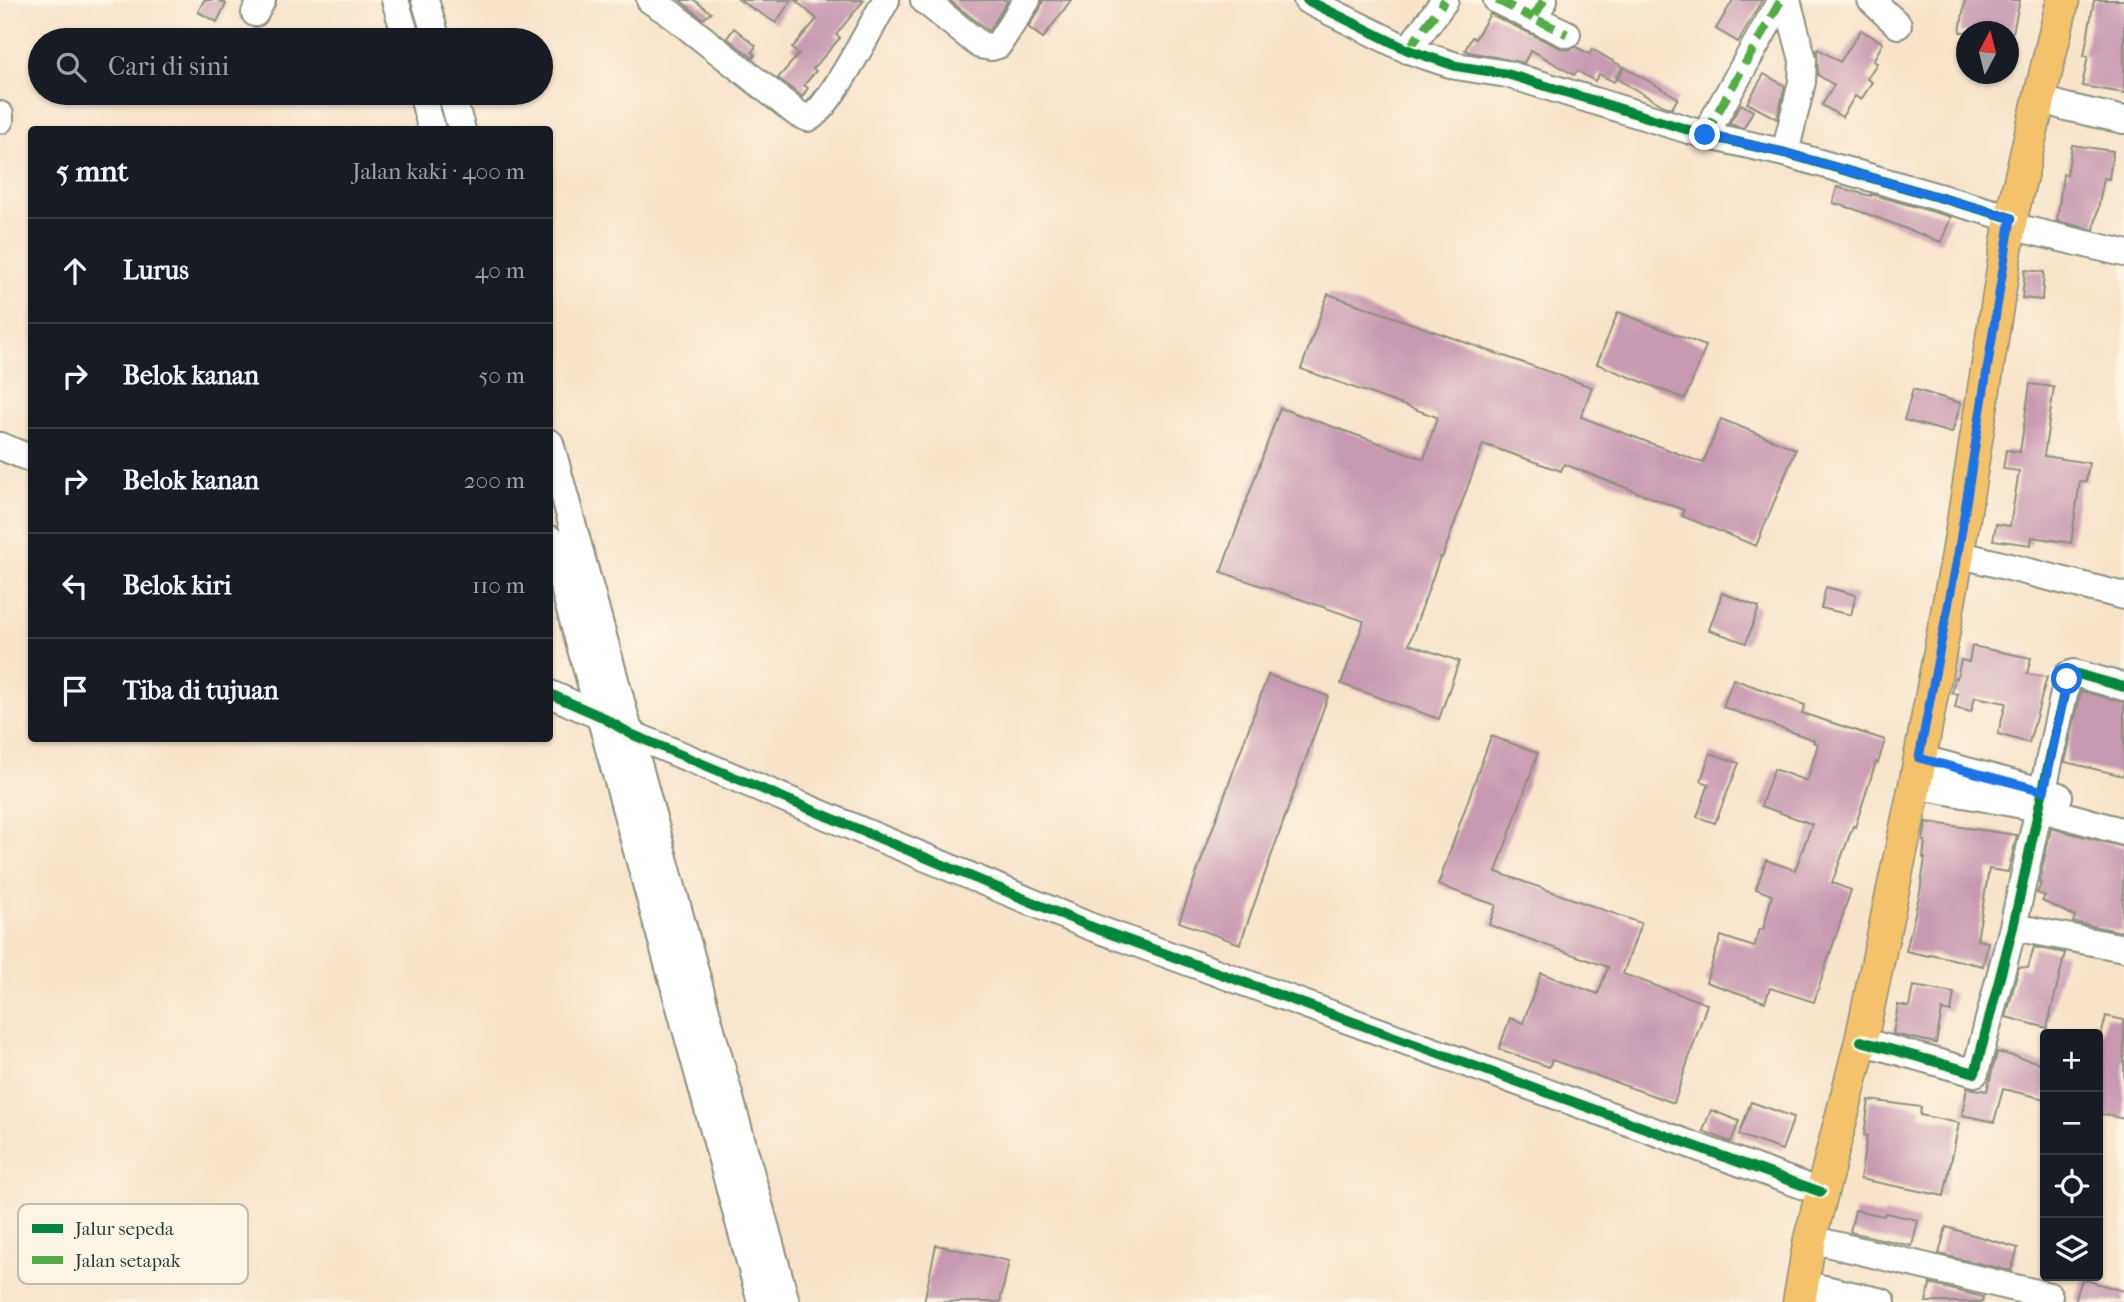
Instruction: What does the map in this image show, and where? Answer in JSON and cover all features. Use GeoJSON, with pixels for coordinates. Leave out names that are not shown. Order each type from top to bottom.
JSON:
{"type":"FeatureCollection","features":[{"type":"Feature","properties":{"kind":"main road"},"geometry":{"type":"LineString","coordinates":[[1801,1293],[1821,1192],[1861,1041],[1917,771],[1958,554],[2011,222],[2063,0]]}},
{"type":"Feature","properties":{"kind":"street"},"geometry":{"type":"LineString","coordinates":[[395,0],[403,28]]}},
{"type":"Feature","properties":{"kind":"street"},"geometry":{"type":"LineString","coordinates":[[425,0],[433,28]]}},
{"type":"Feature","properties":{"kind":"street"},"geometry":{"type":"LineString","coordinates":[[667,4],[798,114],[808,118],[817,114],[844,75],[886,0]]}},
{"type":"Feature","properties":{"kind":"street"},"geometry":{"type":"LineString","coordinates":[[924,0],[979,44],[991,47],[998,45],[1027,0]]}},
{"type":"Feature","properties":{"kind":"street"},"geometry":{"type":"LineString","coordinates":[[1307,0],[1408,50],[1456,66],[1507,74],[1705,135],[1785,153],[2011,222],[2124,253]]}},
{"type":"Feature","properties":{"kind":"street"},"geometry":{"type":"LineString","coordinates":[[1408,50],[1445,0]]}},
{"type":"Feature","properties":{"kind":"street"},"geometry":{"type":"LineString","coordinates":[[1497,0],[1539,9],[1567,34]]}},
{"type":"Feature","properties":{"kind":"street"},"geometry":{"type":"LineString","coordinates":[[1705,135],[1782,0]]}},
{"type":"Feature","properties":{"kind":"street"},"geometry":{"type":"LineString","coordinates":[[1785,153],[1802,82],[1803,60],[1787,0]]}},
{"type":"Feature","properties":{"kind":"street"},"geometry":{"type":"LineString","coordinates":[[1871,0],[1898,24]]}},
{"type":"Feature","properties":{"kind":"street"},"geometry":{"type":"LineString","coordinates":[[2040,99],[2124,120]]}},
{"type":"Feature","properties":{"kind":"street"},"geometry":{"type":"LineString","coordinates":[[425,105],[431,126]]}},
{"type":"Feature","properties":{"kind":"street"},"geometry":{"type":"LineString","coordinates":[[455,105],[461,126]]}},
{"type":"Feature","properties":{"kind":"street"},"geometry":{"type":"LineString","coordinates":[[0,446],[28,456]]}},
{"type":"Feature","properties":{"kind":"street"},"geometry":{"type":"LineString","coordinates":[[553,454],[786,1302]]}},
{"type":"Feature","properties":{"kind":"street"},"geometry":{"type":"LineString","coordinates":[[553,550],[761,1302]]}},
{"type":"Feature","properties":{"kind":"street"},"geometry":{"type":"LineString","coordinates":[[1958,554],[2124,596]]}},
{"type":"Feature","properties":{"kind":"street"},"geometry":{"type":"LineString","coordinates":[[1861,1041],[1975,1073],[2013,927],[2068,675],[2074,673],[2124,687]]}},
{"type":"Feature","properties":{"kind":"street"},"geometry":{"type":"LineString","coordinates":[[553,695],[600,716],[631,734],[1089,926],[1821,1192]]}},
{"type":"Feature","properties":{"kind":"street"},"geometry":{"type":"LineString","coordinates":[[1917,771],[2124,816]]}},
{"type":"Feature","properties":{"kind":"street"},"geometry":{"type":"LineString","coordinates":[[2041,800],[2124,832]]}},
{"type":"Feature","properties":{"kind":"street"},"geometry":{"type":"LineString","coordinates":[[2013,927],[2124,948]]}},
{"type":"Feature","properties":{"kind":"street"},"geometry":{"type":"LineString","coordinates":[[1810,1239],[2049,1296]]}},
{"type":"Feature","properties":{"kind":"street"},"geometry":{"type":"LineString","coordinates":[[1801,1293],[1882,1302]]}},
{"type":"Feature","properties":{"kind":"building"},"geometry":{"type":"Polygon","coordinates":[[[204,0],[218,0],[226,4],[217,22],[198,12],[204,0]]]}},
{"type":"Feature","properties":{"kind":"building"},"geometry":{"type":"Polygon","coordinates":[[[680,0],[694,0],[711,13],[703,19],[680,0]]]}},
{"type":"Feature","properties":{"kind":"building"},"geometry":{"type":"Polygon","coordinates":[[[739,0],[791,0],[776,23],[739,0]]]}},
{"type":"Feature","properties":{"kind":"building"},"geometry":{"type":"Polygon","coordinates":[[[795,0],[864,0],[836,35],[840,38],[813,69],[816,71],[804,85],[808,88],[802,97],[778,78],[799,54],[792,48],[817,19],[795,0]]]}},
{"type":"Feature","properties":{"kind":"building"},"geometry":{"type":"Polygon","coordinates":[[[949,0],[1008,0],[989,31],[949,0]]]}},
{"type":"Feature","properties":{"kind":"building"},"geometry":{"type":"Polygon","coordinates":[[[1043,0],[1071,0],[1043,38],[1028,27],[1043,0]]]}},
{"type":"Feature","properties":{"kind":"building"},"geometry":{"type":"Polygon","coordinates":[[[1733,0],[1762,0],[1738,42],[1716,29],[1733,0]]]}},
{"type":"Feature","properties":{"kind":"building"},"geometry":{"type":"Polygon","coordinates":[[[1965,0],[2020,0],[2015,21],[1962,21],[1965,0]]]}},
{"type":"Feature","properties":{"kind":"building"},"geometry":{"type":"Polygon","coordinates":[[[2094,0],[2124,0],[2124,93],[2082,86],[2088,56],[2084,56],[2094,0]]]}},
{"type":"Feature","properties":{"kind":"building"},"geometry":{"type":"Polygon","coordinates":[[[1490,14],[1560,48],[1569,50],[1576,47],[1590,54],[1592,49],[1623,67],[1614,82],[1599,74],[1595,81],[1577,71],[1574,75],[1531,50],[1524,63],[1465,50],[1490,14]]]}},
{"type":"Feature","properties":{"kind":"building"},"geometry":{"type":"Polygon","coordinates":[[[734,28],[756,46],[752,52],[755,55],[753,58],[727,38],[734,28]]]}},
{"type":"Feature","properties":{"kind":"building"},"geometry":{"type":"Polygon","coordinates":[[[1861,30],[1883,43],[1873,61],[1877,63],[1867,79],[1872,82],[1861,100],[1855,96],[1842,117],[1822,105],[1834,85],[1818,75],[1817,50],[1840,62],[1861,30]]]}},
{"type":"Feature","properties":{"kind":"building"},"geometry":{"type":"Polygon","coordinates":[[[1624,67],[1678,98],[1672,108],[1617,79],[1624,67]]]}},
{"type":"Feature","properties":{"kind":"building"},"geometry":{"type":"Polygon","coordinates":[[[1764,74],[1785,86],[1777,119],[1747,103],[1764,74]]]}},
{"type":"Feature","properties":{"kind":"building"},"geometry":{"type":"Polygon","coordinates":[[[1741,104],[1753,111],[1744,128],[1729,124],[1741,104]]]}},
{"type":"Feature","properties":{"kind":"building"},"geometry":{"type":"Polygon","coordinates":[[[2072,145],[2113,151],[2109,179],[2104,178],[2094,230],[2057,221],[2063,174],[2067,175],[2072,145]]]}},
{"type":"Feature","properties":{"kind":"building"},"geometry":{"type":"Polygon","coordinates":[[[1837,187],[1951,217],[1941,242],[1833,203],[1837,187]]]}},
{"type":"Feature","properties":{"kind":"building"},"geometry":{"type":"Polygon","coordinates":[[[2025,270],[2044,272],[2042,300],[2022,298],[2025,270]]]}},
{"type":"Feature","properties":{"kind":"building"},"geometry":{"type":"Polygon","coordinates":[[[1328,294],[1592,387],[1581,417],[1703,463],[1721,419],[1796,449],[1756,546],[1682,516],[1684,510],[1564,464],[1561,471],[1483,444],[1409,644],[1459,661],[1439,719],[1341,684],[1364,621],[1221,572],[1280,408],[1424,459],[1437,417],[1301,369],[1328,294]]]}},
{"type":"Feature","properties":{"kind":"building"},"geometry":{"type":"Polygon","coordinates":[[[1618,312],[1706,346],[1685,399],[1597,364],[1618,312]]]}},
{"type":"Feature","properties":{"kind":"building"},"geometry":{"type":"Polygon","coordinates":[[[2030,384],[2054,387],[2044,456],[2089,463],[2086,482],[2080,481],[2071,543],[2032,537],[2031,545],[1993,540],[1996,524],[2010,526],[2019,471],[2003,469],[2006,450],[2020,452],[2030,384]]]}},
{"type":"Feature","properties":{"kind":"building"},"geometry":{"type":"Polygon","coordinates":[[[1913,389],[1961,403],[1952,433],[1904,420],[1913,389]]]}},
{"type":"Feature","properties":{"kind":"building"},"geometry":{"type":"Polygon","coordinates":[[[1826,587],[1856,595],[1851,615],[1821,608],[1826,587]]]}},
{"type":"Feature","properties":{"kind":"building"},"geometry":{"type":"Polygon","coordinates":[[[1722,593],[1759,607],[1746,643],[1709,630],[1722,593]]]}},
{"type":"Feature","properties":{"kind":"building"},"geometry":{"type":"Polygon","coordinates":[[[1972,646],[2031,658],[2027,674],[2047,677],[2029,743],[1998,734],[2006,703],[1975,697],[1971,712],[1955,708],[1958,694],[1952,693],[1955,677],[1957,678],[1961,660],[1969,662],[1972,646]]]}},
{"type":"Feature","properties":{"kind":"building"},"geometry":{"type":"Polygon","coordinates":[[[1268,675],[1328,696],[1240,944],[1179,922],[1268,675]]]}},
{"type":"Feature","properties":{"kind":"building"},"geometry":{"type":"Polygon","coordinates":[[[1733,679],[1805,705],[1802,713],[1885,740],[1855,827],[1853,826],[1832,883],[1851,890],[1814,1002],[1770,988],[1765,1002],[1706,982],[1721,936],[1754,947],[1760,929],[1763,930],[1772,895],[1756,889],[1766,860],[1795,870],[1812,824],[1761,806],[1774,769],[1807,781],[1818,744],[1813,742],[1814,740],[1723,707],[1733,679]]]}},
{"type":"Feature","properties":{"kind":"building"},"geometry":{"type":"Polygon","coordinates":[[[2081,691],[2124,702],[2124,776],[2065,762],[2081,691]]]}},
{"type":"Feature","properties":{"kind":"building"},"geometry":{"type":"Polygon","coordinates":[[[1491,736],[1538,753],[1496,872],[1641,923],[1623,974],[1707,1004],[1674,1103],[1552,1060],[1549,1067],[1499,1049],[1510,1018],[1523,1023],[1541,973],[1598,994],[1608,967],[1489,925],[1496,905],[1438,885],[1491,736]]]}},
{"type":"Feature","properties":{"kind":"building"},"geometry":{"type":"Polygon","coordinates":[[[1710,753],[1739,763],[1715,823],[1697,817],[1709,784],[1701,781],[1710,753]]]}},
{"type":"Feature","properties":{"kind":"building"},"geometry":{"type":"Polygon","coordinates":[[[1926,822],[2017,835],[2008,872],[1989,869],[1977,940],[1988,942],[1983,966],[1906,951],[1920,892],[1926,822]]]}},
{"type":"Feature","properties":{"kind":"building"},"geometry":{"type":"Polygon","coordinates":[[[2051,828],[2124,847],[2122,932],[2073,922],[2075,916],[2042,901],[2045,896],[2037,893],[2051,828]]]}},
{"type":"Feature","properties":{"kind":"building"},"geometry":{"type":"Polygon","coordinates":[[[2034,947],[2065,953],[2047,1028],[2006,1017],[2019,967],[2028,968],[2034,947]]]}},
{"type":"Feature","properties":{"kind":"building"},"geometry":{"type":"Polygon","coordinates":[[[1913,986],[1954,993],[1951,1012],[1942,1010],[1936,1043],[1893,1034],[1898,1005],[1909,1007],[1913,986]]]}},
{"type":"Feature","properties":{"kind":"building"},"geometry":{"type":"Polygon","coordinates":[[[2106,1016],[2124,1020],[2124,1119],[2103,1114],[2103,1029],[2106,1016]]]}},
{"type":"Feature","properties":{"kind":"building"},"geometry":{"type":"Polygon","coordinates":[[[1997,1052],[2040,1063],[2040,1098],[2003,1089],[1994,1122],[1962,1115],[1967,1088],[1987,1091],[1997,1052]]]}},
{"type":"Feature","properties":{"kind":"building"},"geometry":{"type":"Polygon","coordinates":[[[1869,1100],[1921,1107],[1920,1115],[1959,1123],[1944,1196],[1860,1179],[1869,1100]]]}},
{"type":"Feature","properties":{"kind":"building"},"geometry":{"type":"Polygon","coordinates":[[[1751,1102],[1794,1117],[1782,1150],[1739,1135],[1751,1102]]]}},
{"type":"Feature","properties":{"kind":"building"},"geometry":{"type":"Polygon","coordinates":[[[1711,1110],[1739,1121],[1731,1142],[1703,1131],[1711,1110]]]}},
{"type":"Feature","properties":{"kind":"building"},"geometry":{"type":"Polygon","coordinates":[[[1855,1210],[1918,1220],[1912,1246],[1850,1232],[1855,1210]]]}},
{"type":"Feature","properties":{"kind":"building"},"geometry":{"type":"Polygon","coordinates":[[[1946,1227],[2018,1248],[2011,1271],[1939,1254],[1946,1227]]]}},
{"type":"Feature","properties":{"kind":"building"},"geometry":{"type":"Polygon","coordinates":[[[936,1245],[1009,1261],[1000,1302],[924,1302],[936,1245]]]}},
{"type":"Feature","properties":{"kind":"building"},"geometry":{"type":"Polygon","coordinates":[[[2081,1281],[2124,1291],[2124,1302],[2075,1302],[2081,1281]]]}},
{"type":"Feature","properties":{"kind":"building"},"geometry":{"type":"Polygon","coordinates":[[[1930,1284],[1983,1297],[1982,1302],[1926,1302],[1930,1284]]]}},
{"type":"Feature","properties":{"kind":"marked path"},"geometry":{"type":"LineString","coordinates":[[1408,50],[1445,0]]}},
{"type":"Feature","properties":{"kind":"marked path"},"geometry":{"type":"LineString","coordinates":[[1497,0],[1533,18]]}},
{"type":"Feature","properties":{"kind":"marked path"},"geometry":{"type":"LineString","coordinates":[[1544,0],[1533,18],[1567,34]]}},
{"type":"Feature","properties":{"kind":"marked path"},"geometry":{"type":"LineString","coordinates":[[1705,135],[1781,0]]}},
{"type":"Feature","properties":{"kind":"cycle path"},"geometry":{"type":"LineString","coordinates":[[1307,0],[1408,50],[1456,66],[1507,74],[1705,135],[1785,153],[2011,218]]}},
{"type":"Feature","properties":{"kind":"cycle path"},"geometry":{"type":"LineString","coordinates":[[1861,1041],[1975,1073],[2013,927],[2068,675],[2074,673],[2124,687]]}},
{"type":"Feature","properties":{"kind":"cycle path"},"geometry":{"type":"LineString","coordinates":[[553,695],[600,716],[631,734],[1089,926],[1821,1192]]}},
{"type":"Feature","properties":{"kind":"route"},"geometry":{"type":"LineString","coordinates":[[1705,135],[1785,153],[2011,218],[1958,554],[1919,758],[2044,791],[2067,679]]}}]}
